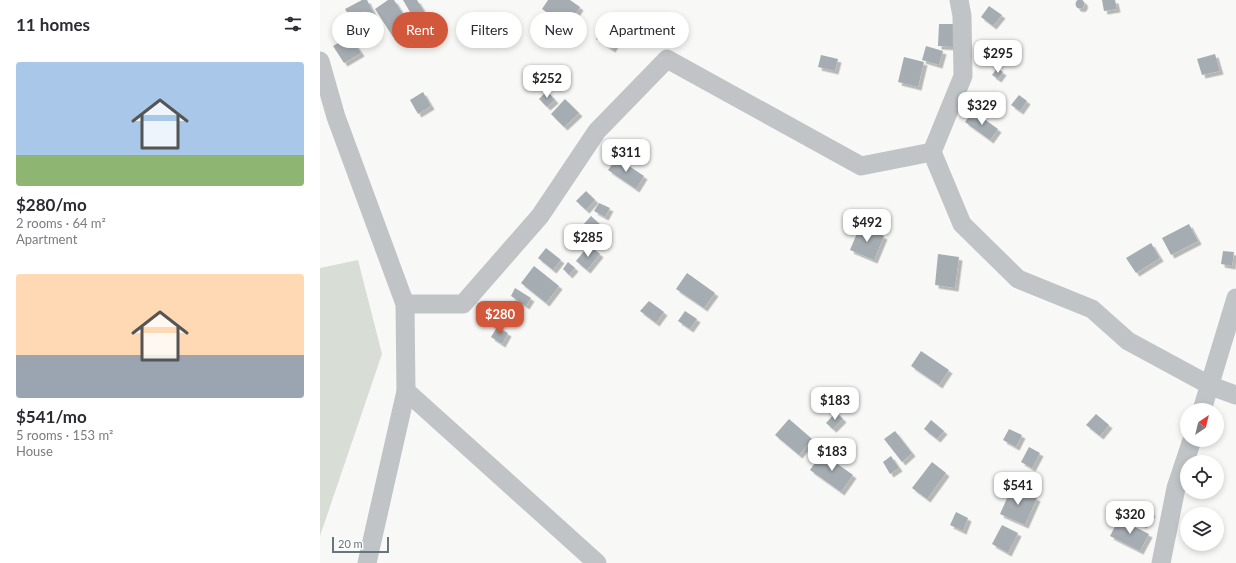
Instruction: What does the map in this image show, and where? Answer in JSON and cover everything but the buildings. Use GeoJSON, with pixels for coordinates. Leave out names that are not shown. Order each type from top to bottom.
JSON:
{"type":"FeatureCollection","features":[{"type":"Feature","properties":{"kind":"street"},"geometry":{"type":"LineString","coordinates":[[959,0],[962,16],[963,76],[932,152],[962,224],[1018,279],[1092,309],[1128,341],[1211,386],[1236,396]]}},
{"type":"Feature","properties":{"kind":"street"},"geometry":{"type":"LineString","coordinates":[[405,304],[463,304],[540,216],[597,131],[667,59],[861,166],[932,152]]}},
{"type":"Feature","properties":{"kind":"street"},"geometry":{"type":"LineString","coordinates":[[320,61],[336,118],[405,304],[406,391],[367,563]]}},
{"type":"Feature","properties":{"kind":"street"},"geometry":{"type":"LineString","coordinates":[[1205,403],[1211,386],[1236,298]]}},
{"type":"Feature","properties":{"kind":"street"},"geometry":{"type":"LineString","coordinates":[[406,391],[597,563]]}},
{"type":"Feature","properties":{"kind":"street"},"geometry":{"type":"LineString","coordinates":[[1161,563],[1176,488],[1190,447]]}},
{"type":"Feature","properties":{"kind":"shaded area"},"geometry":{"type":"Polygon","coordinates":[[[358,260],[382,354],[320,536],[320,268],[358,260]]]}}]}
